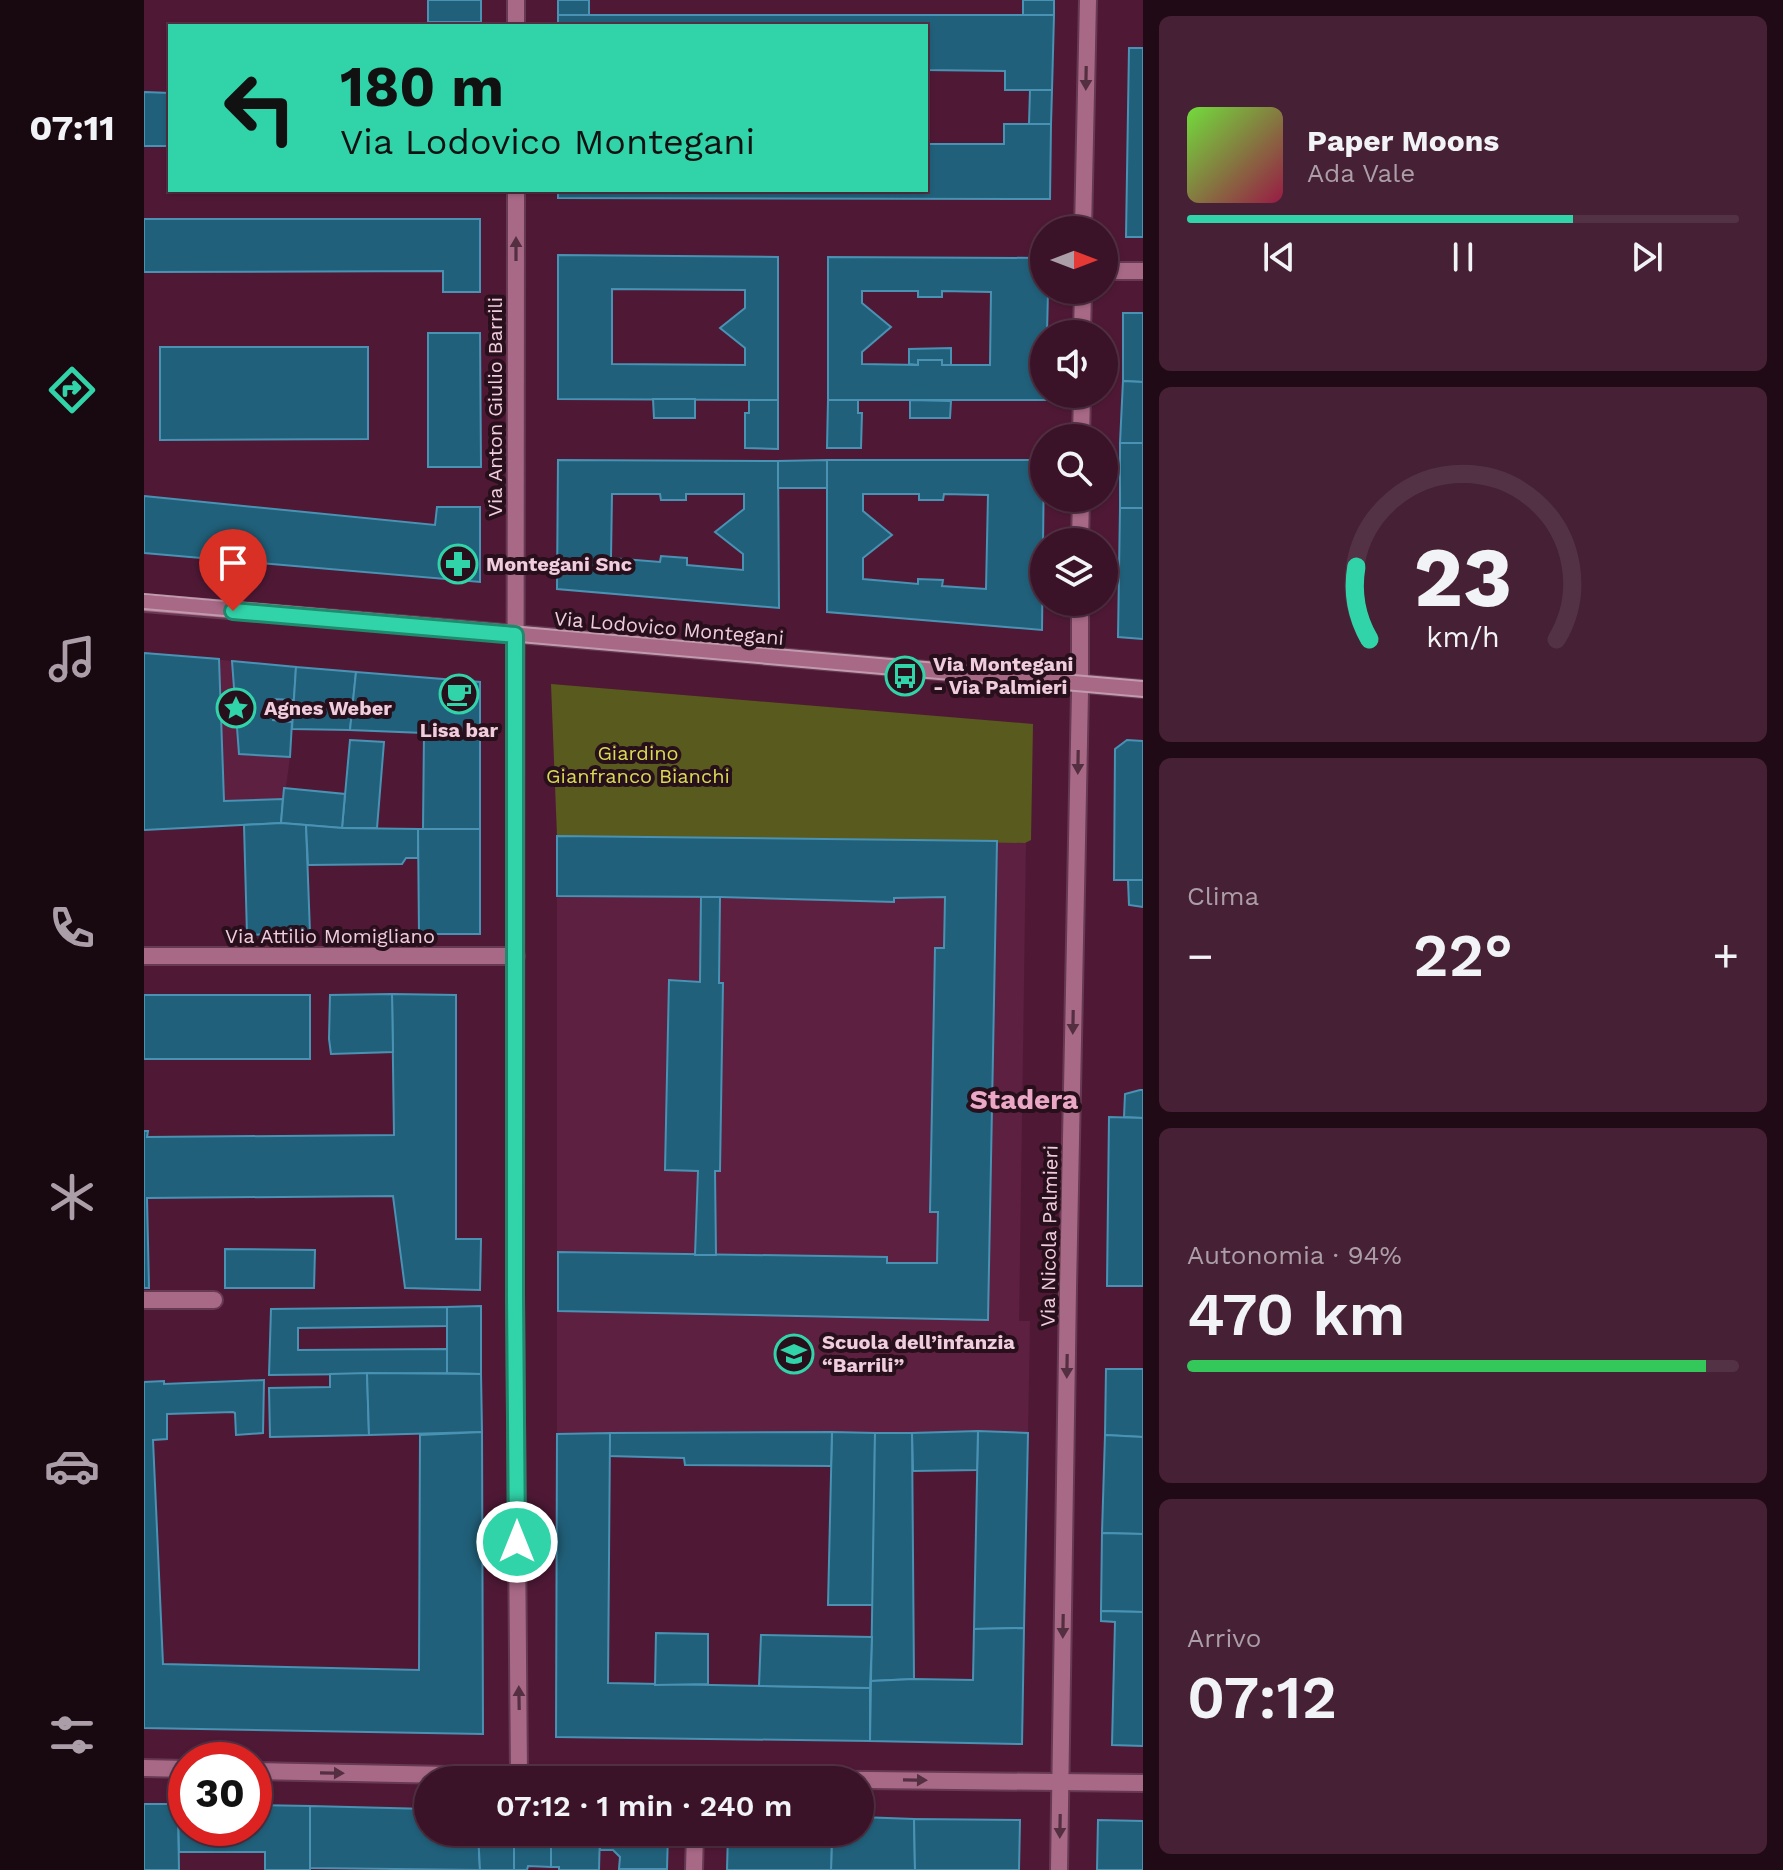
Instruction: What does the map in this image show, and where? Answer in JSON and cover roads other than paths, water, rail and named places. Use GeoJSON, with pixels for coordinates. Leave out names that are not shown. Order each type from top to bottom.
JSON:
{"type":"FeatureCollection","features":[{"type":"Feature","properties":{"kind":"street"},"geometry":{"type":"LineString","coordinates":[[516,0],[516,24]]}},
{"type":"Feature","properties":{"kind":"street"},"geometry":{"type":"LineString","coordinates":[[1083,216],[1088,0]]}},
{"type":"Feature","properties":{"kind":"street","name":"Via Anton Giulio Barrili"},"geometry":{"type":"LineString","coordinates":[[516,192],[515,1297],[519,1766]]}},
{"type":"Feature","properties":{"kind":"street"},"geometry":{"type":"LineString","coordinates":[[1118,271],[1143,271]]}},
{"type":"Feature","properties":{"kind":"street","name":"Via Lodovico Montegani"},"geometry":{"type":"LineString","coordinates":[[144,603],[1143,689]]}},
{"type":"Feature","properties":{"kind":"street","name":"Via Nicola Palmieri"},"geometry":{"type":"LineString","coordinates":[[1059,1870],[1080,616]]}},
{"type":"Feature","properties":{"kind":"street","name":"Via Attilio Momigliano"},"geometry":{"type":"LineString","coordinates":[[144,956],[516,956]]}},
{"type":"Feature","properties":{"kind":"street"},"geometry":{"type":"LineString","coordinates":[[144,1300],[214,1300]]}},
{"type":"Feature","properties":{"kind":"street"},"geometry":{"type":"LineString","coordinates":[[144,1768],[168,1769]]}},
{"type":"Feature","properties":{"kind":"street"},"geometry":{"type":"LineString","coordinates":[[272,1771],[414,1774]]}},
{"type":"Feature","properties":{"kind":"street"},"geometry":{"type":"LineString","coordinates":[[874,1780],[1143,1783]]}},
{"type":"Feature","properties":{"kind":"street"},"geometry":{"type":"LineString","coordinates":[[694,1870],[695,1846]]}},
{"type":"Feature","properties":{"kind":"tram line"},"geometry":{"type":"LineString","coordinates":[[144,594],[1143,681]]}},
{"type":"Feature","properties":{"kind":"tram line"},"geometry":{"type":"LineString","coordinates":[[144,609],[1143,697]]}},
{"type":"Feature","properties":{"kind":"place","name":"Montegani Snc"},"geometry":{"type":"Point","coordinates":[458,564]}},
{"type":"Feature","properties":{"kind":"place","name":"Via Montegani - Via Palmieri"},"geometry":{"type":"Point","coordinates":[905,676]}},
{"type":"Feature","properties":{"kind":"place","name":"Lisa bar"},"geometry":{"type":"Point","coordinates":[459,694]}},
{"type":"Feature","properties":{"kind":"place","name":"Agnes Weber"},"geometry":{"type":"Point","coordinates":[236,708]}},
{"type":"Feature","properties":{"kind":"place","name":"Scuola dell’infanzia “Barrili”"},"geometry":{"type":"Point","coordinates":[794,1354]}},
{"type":"Feature","properties":{"kind":"district","name":"Stadera"},"geometry":{"type":"Point","coordinates":[1024,1099]}},
{"type":"Feature","properties":{"kind":"park label","name":"Giardino Gianfranco Bianchi"},"geometry":{"type":"Point","coordinates":[638,764]}}]}
